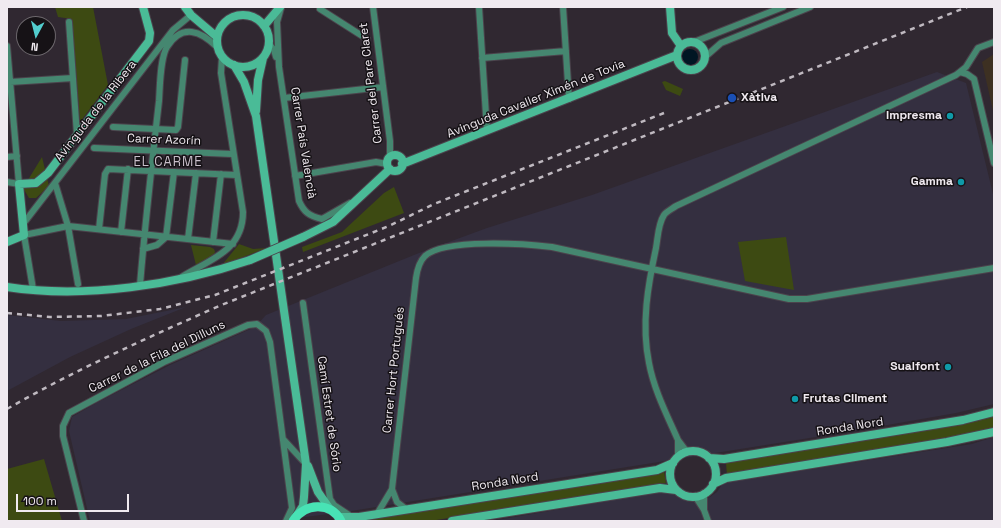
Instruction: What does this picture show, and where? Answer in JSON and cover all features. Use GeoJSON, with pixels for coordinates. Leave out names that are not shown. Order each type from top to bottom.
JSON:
{"type":"FeatureCollection","features":[{"type":"Feature","properties":{"kind":"main road"},"geometry":{"type":"LineString","coordinates":[[295,518],[304,509],[313,506],[321,506],[330,509],[340,519]]}},
{"type":"Feature","properties":{"kind":"street","name":"Avinguda de la Ribera"},"geometry":{"type":"LineString","coordinates":[[19,184],[36,183],[41,180],[149,41],[150,32],[143,7]]}},
{"type":"Feature","properties":{"kind":"street"},"geometry":{"type":"LineString","coordinates":[[185,7],[191,15],[217,37]]}},
{"type":"Feature","properties":{"kind":"street"},"geometry":{"type":"LineString","coordinates":[[264,26],[281,7]]}},
{"type":"Feature","properties":{"kind":"street"},"geometry":{"type":"LineString","coordinates":[[279,66],[277,22],[281,7]]}},
{"type":"Feature","properties":{"kind":"street","name":"Carrer del Pare Claret"},"geometry":{"type":"LineString","coordinates":[[373,7],[383,87],[389,163]]}},
{"type":"Feature","properties":{"kind":"street"},"geometry":{"type":"LineString","coordinates":[[478,7],[487,131]]}},
{"type":"Feature","properties":{"kind":"street"},"geometry":{"type":"LineString","coordinates":[[563,7],[569,98]]}},
{"type":"Feature","properties":{"kind":"street"},"geometry":{"type":"LineString","coordinates":[[670,7],[672,33],[681,46]]}},
{"type":"Feature","properties":{"kind":"street"},"geometry":{"type":"LineString","coordinates":[[783,7],[681,46],[678,60],[683,67],[692,70],[702,65],[705,57],[720,43],[810,7]]}},
{"type":"Feature","properties":{"kind":"street"},"geometry":{"type":"LineString","coordinates":[[320,8],[367,39]]}},
{"type":"Feature","properties":{"kind":"street","name":"Avinguda de la Ribera"},"geometry":{"type":"LineString","coordinates":[[23,224],[173,30],[191,15]]}},
{"type":"Feature","properties":{"kind":"street"},"geometry":{"type":"LineString","coordinates":[[217,47],[217,37],[224,24],[237,16],[252,17],[264,26],[267,31],[269,44],[258,80],[256,116]]}},
{"type":"Feature","properties":{"kind":"street"},"geometry":{"type":"LineString","coordinates":[[69,22],[77,135]]}},
{"type":"Feature","properties":{"kind":"street"},"geometry":{"type":"LineString","coordinates":[[140,285],[144,234],[164,56],[170,43],[177,36],[191,32],[199,33],[217,47],[222,57],[234,66],[244,82],[256,116],[306,462],[304,497],[295,518]]}},
{"type":"Feature","properties":{"kind":"street"},"geometry":{"type":"LineString","coordinates":[[694,42],[703,47],[705,57]]}},
{"type":"Feature","properties":{"kind":"street"},"geometry":{"type":"LineString","coordinates":[[687,452],[678,440],[656,388],[647,351],[645,316],[652,268],[662,219],[668,211],[676,206],[830,135],[960,72],[970,62],[974,51],[994,42]]}},
{"type":"Feature","properties":{"kind":"street"},"geometry":{"type":"LineString","coordinates":[[269,44],[274,50],[279,66]]}},
{"type":"Feature","properties":{"kind":"street"},"geometry":{"type":"LineString","coordinates":[[7,46],[24,235],[33,290]]}},
{"type":"Feature","properties":{"kind":"street"},"geometry":{"type":"LineString","coordinates":[[482,58],[566,51]]}},
{"type":"Feature","properties":{"kind":"street","name":"Avinguda Cavaller Ximén de Tovia"},"geometry":{"type":"LineString","coordinates":[[389,163],[397,170],[402,164],[678,55]]}},
{"type":"Feature","properties":{"kind":"street"},"geometry":{"type":"LineString","coordinates":[[178,279],[220,255],[233,244],[240,231],[243,219],[221,73],[222,57]]}},
{"type":"Feature","properties":{"kind":"street"},"geometry":{"type":"LineString","coordinates":[[234,66],[250,66],[264,57]]}},
{"type":"Feature","properties":{"kind":"street"},"geometry":{"type":"LineString","coordinates":[[113,127],[173,131],[178,127],[185,60]]}},
{"type":"Feature","properties":{"kind":"street","name":"Carrer País Valencià"},"geometry":{"type":"LineString","coordinates":[[279,66],[299,201],[304,212],[313,217],[322,219],[357,199]]}},
{"type":"Feature","properties":{"kind":"street"},"geometry":{"type":"LineString","coordinates":[[960,72],[967,74],[974,79],[994,163]]}},
{"type":"Feature","properties":{"kind":"street"},"geometry":{"type":"LineString","coordinates":[[10,82],[73,78]]}},
{"type":"Feature","properties":{"kind":"street"},"geometry":{"type":"LineString","coordinates":[[284,98],[383,87]]}},
{"type":"Feature","properties":{"kind":"street","name":"Carrer Azorín"},"geometry":{"type":"LineString","coordinates":[[94,148],[232,154]]}},
{"type":"Feature","properties":{"kind":"street"},"geometry":{"type":"LineString","coordinates":[[7,287],[33,290],[80,291],[140,285],[202,275],[250,260],[333,222],[357,199],[395,155],[400,157],[402,164]]}},
{"type":"Feature","properties":{"kind":"street"},"geometry":{"type":"LineString","coordinates":[[7,157],[17,156]]}},
{"type":"Feature","properties":{"kind":"street"},"geometry":{"type":"LineString","coordinates":[[295,176],[376,162],[389,163]]}},
{"type":"Feature","properties":{"kind":"street"},"geometry":{"type":"LineString","coordinates":[[99,229],[105,174],[107,170],[128,169],[236,175]]}},
{"type":"Feature","properties":{"kind":"street"},"geometry":{"type":"LineString","coordinates":[[121,232],[128,169]]}},
{"type":"Feature","properties":{"kind":"street"},"geometry":{"type":"LineString","coordinates":[[143,249],[157,245],[166,237],[174,172]]}},
{"type":"Feature","properties":{"kind":"street"},"geometry":{"type":"LineString","coordinates":[[188,239],[196,172]]}},
{"type":"Feature","properties":{"kind":"street"},"geometry":{"type":"LineString","coordinates":[[214,242],[221,174]]}},
{"type":"Feature","properties":{"kind":"street"},"geometry":{"type":"LineString","coordinates":[[7,182],[19,184]]}},
{"type":"Feature","properties":{"kind":"street"},"geometry":{"type":"LineString","coordinates":[[55,183],[68,226],[78,284]]}},
{"type":"Feature","properties":{"kind":"street"},"geometry":{"type":"LineString","coordinates":[[7,242],[24,235],[68,226],[233,244]]}},
{"type":"Feature","properties":{"kind":"street","name":"Carrer Hort Portugués"},"geometry":{"type":"LineString","coordinates":[[377,514],[392,489],[416,278],[421,262],[426,256],[440,249],[464,245],[531,244],[652,268]]}},
{"type":"Feature","properties":{"kind":"street"},"geometry":{"type":"LineString","coordinates":[[652,268],[790,299],[807,299],[994,268]]}},
{"type":"Feature","properties":{"kind":"street","name":"Camí Estret de Sório"},"geometry":{"type":"LineString","coordinates":[[303,303],[330,499],[333,504],[352,517]]}},
{"type":"Feature","properties":{"kind":"street","name":"Carrer de la Fila del Dilluns"},"geometry":{"type":"LineString","coordinates":[[84,521],[63,436],[63,426],[66,416],[79,406],[164,362],[248,326],[260,326],[266,331],[270,342],[283,439]]}},
{"type":"Feature","properties":{"kind":"street","name":"Ronda Nord"},"geometry":{"type":"LineString","coordinates":[[709,458],[724,459],[888,433],[963,420],[994,412]]}},
{"type":"Feature","properties":{"kind":"street"},"geometry":{"type":"LineString","coordinates":[[452,521],[660,488],[676,490],[688,496],[695,496],[704,493],[713,484],[726,478],[947,442],[994,432]]}},
{"type":"Feature","properties":{"kind":"street"},"geometry":{"type":"LineString","coordinates":[[283,439],[306,462],[318,492],[330,509]]}},
{"type":"Feature","properties":{"kind":"street"},"geometry":{"type":"LineString","coordinates":[[283,439],[292,508],[286,521]]}},
{"type":"Feature","properties":{"kind":"street"},"geometry":{"type":"LineString","coordinates":[[676,490],[670,477],[675,460],[678,440]]}},
{"type":"Feature","properties":{"kind":"street"},"geometry":{"type":"LineString","coordinates":[[675,460],[687,452],[702,453],[709,458],[715,470],[713,484]]}},
{"type":"Feature","properties":{"kind":"street","name":"Ronda Nord"},"geometry":{"type":"LineString","coordinates":[[340,519],[657,470],[675,460]]}},
{"type":"Feature","properties":{"kind":"street"},"geometry":{"type":"LineString","coordinates":[[392,489],[397,502],[406,509]]}},
{"type":"Feature","properties":{"kind":"street"},"geometry":{"type":"LineString","coordinates":[[704,493],[704,510]]}},
{"type":"Feature","properties":{"kind":"street"},"geometry":{"type":"LineString","coordinates":[[695,496],[704,510],[708,521]]}},
{"type":"Feature","properties":{"kind":"shaded area"},"geometry":{"type":"Polygon","coordinates":[[[994,54],[994,115],[982,62],[994,54]]]}},
{"type":"Feature","properties":{"kind":"shaded area"},"geometry":{"type":"Polygon","coordinates":[[[937,72],[966,83],[994,198],[994,404],[956,413],[847,432],[351,511],[275,521],[90,521],[69,431],[72,417],[96,403],[170,365],[255,327],[266,315],[419,253],[487,228],[592,195],[937,72]]]}},
{"type":"Feature","properties":{"kind":"shaded area"},"geometry":{"type":"Polygon","coordinates":[[[186,307],[131,329],[70,357],[7,391],[7,315],[61,321],[126,319],[186,307]]]}},
{"type":"Feature","properties":{"kind":"shaded area"},"geometry":{"type":"Polygon","coordinates":[[[994,437],[994,521],[491,521],[671,490],[689,502],[701,501],[717,492],[723,483],[972,444],[994,437]]]}},
{"type":"Feature","properties":{"kind":"green space"},"geometry":{"type":"Polygon","coordinates":[[[55,7],[93,7],[108,85],[80,122],[72,19],[58,17],[55,7]]]}},
{"type":"Feature","properties":{"kind":"green space"},"geometry":{"type":"Polygon","coordinates":[[[665,81],[683,89],[680,96],[666,90],[662,82],[665,81]]]}},
{"type":"Feature","properties":{"kind":"green space"},"geometry":{"type":"Polygon","coordinates":[[[42,157],[49,186],[36,198],[29,198],[23,188],[42,157]]]}},
{"type":"Feature","properties":{"kind":"green space"},"geometry":{"type":"Polygon","coordinates":[[[394,187],[404,213],[303,252],[302,247],[342,232],[384,193],[394,187]]]}},
{"type":"Feature","properties":{"kind":"green space"},"geometry":{"type":"Polygon","coordinates":[[[786,237],[794,290],[745,281],[738,242],[786,237]]]}},
{"type":"Feature","properties":{"kind":"green space"},"geometry":{"type":"Polygon","coordinates":[[[239,244],[253,249],[267,248],[222,265],[239,244]]]}},
{"type":"Feature","properties":{"kind":"green space"},"geometry":{"type":"Polygon","coordinates":[[[191,245],[210,247],[214,249],[215,252],[213,256],[196,265],[191,245]]]}},
{"type":"Feature","properties":{"kind":"green space"},"geometry":{"type":"Polygon","coordinates":[[[994,416],[994,427],[960,436],[727,475],[726,463],[966,423],[994,416]]]}},
{"type":"Feature","properties":{"kind":"green space"},"geometry":{"type":"Polygon","coordinates":[[[44,459],[62,521],[7,521],[7,469],[44,459]]]}},
{"type":"Feature","properties":{"kind":"green space"},"geometry":{"type":"Polygon","coordinates":[[[664,471],[666,483],[430,521],[359,521],[664,471]]]}},
{"type":"Feature","properties":{"kind":"water"},"geometry":{"type":"Polygon","coordinates":[[[690,49],[696,51],[698,57],[696,63],[690,65],[684,63],[682,57],[684,51],[690,49]]]}},
{"type":"Feature","properties":{"kind":"railway"},"geometry":{"type":"LineString","coordinates":[[7,409],[138,342],[219,306],[967,7]]}},
{"type":"Feature","properties":{"kind":"railway"},"geometry":{"type":"LineString","coordinates":[[7,313],[50,317],[101,316],[160,309],[215,295],[389,226],[434,204],[664,113]]}},
{"type":"Feature","properties":{"kind":"place","name":"Xàtiva"},"geometry":{"type":"Point","coordinates":[732,98]}},
{"type":"Feature","properties":{"kind":"place","name":"Impresma"},"geometry":{"type":"Point","coordinates":[950,116]}},
{"type":"Feature","properties":{"kind":"place","name":"Gamma"},"geometry":{"type":"Point","coordinates":[961,182]}},
{"type":"Feature","properties":{"kind":"place","name":"Sualfont"},"geometry":{"type":"Point","coordinates":[948,367]}},
{"type":"Feature","properties":{"kind":"place","name":"Frutas Climent"},"geometry":{"type":"Point","coordinates":[795,399]}},
{"type":"Feature","properties":{"kind":"district","name":"EL CARME"},"geometry":{"type":"Point","coordinates":[168,162]}}]}
